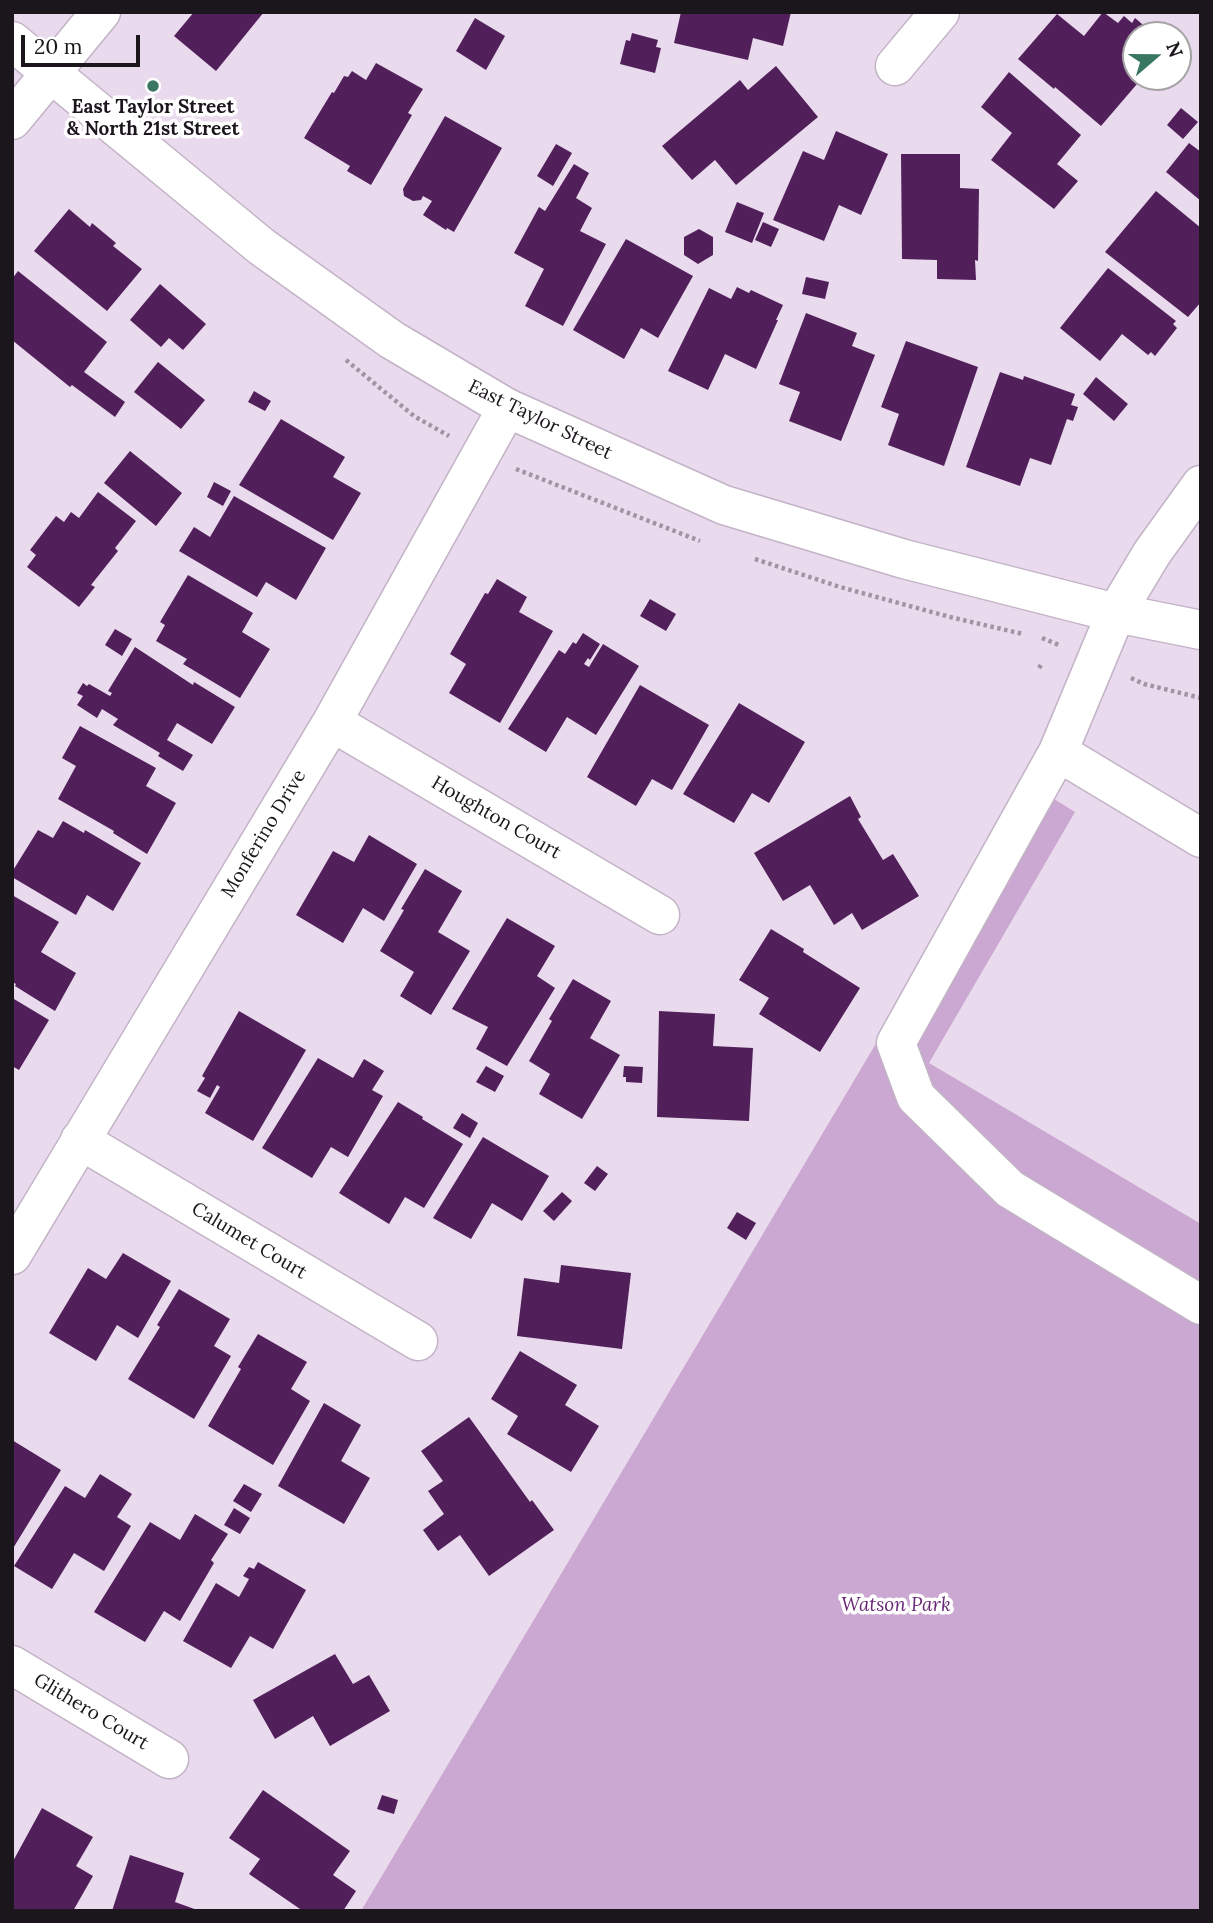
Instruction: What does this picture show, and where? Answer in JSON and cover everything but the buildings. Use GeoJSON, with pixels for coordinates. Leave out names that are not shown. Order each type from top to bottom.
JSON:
{"type":"FeatureCollection","features":[{"type":"Feature","properties":{"kind":"street"},"geometry":{"type":"LineString","coordinates":[[12,120],[101,12]]}},
{"type":"Feature","properties":{"kind":"street"},"geometry":{"type":"LineString","coordinates":[[895,66],[940,12]]}},
{"type":"Feature","properties":{"kind":"street","name":"East Taylor Street"},"geometry":{"type":"LineString","coordinates":[[12,41],[262,247],[392,340],[507,408],[724,505],[904,559],[1116,613],[1201,631]]}},
{"type":"Feature","properties":{"kind":"street","name":"Monferino Drive"},"geometry":{"type":"LineString","coordinates":[[12,1255],[332,722],[507,408]]}},
{"type":"Feature","properties":{"kind":"street"},"geometry":{"type":"LineString","coordinates":[[1201,485],[1152,553],[1116,613],[1058,752],[897,1043],[916,1097],[1010,1189],[1201,1305]]}},
{"type":"Feature","properties":{"kind":"street","name":"Houghton Court"},"geometry":{"type":"LineString","coordinates":[[332,722],[660,915]]}},
{"type":"Feature","properties":{"kind":"street"},"geometry":{"type":"LineString","coordinates":[[1058,752],[1201,838]]}},
{"type":"Feature","properties":{"kind":"street","name":"Calumet Court"},"geometry":{"type":"LineString","coordinates":[[80,1140],[418,1342]]}},
{"type":"Feature","properties":{"kind":"street","name":"Glithero Court"},"geometry":{"type":"LineString","coordinates":[[12,1665],[169,1759]]}},
{"type":"Feature","properties":{"kind":"path"},"geometry":{"type":"LineString","coordinates":[[1096,661],[1144,684],[1201,698]]}},
{"type":"Feature","properties":{"kind":"green space","name":"Watson Park"},"geometry":{"type":"Polygon","coordinates":[[[1030,784],[1075,812],[929,1063],[1201,1224],[1201,1911],[361,1911],[1030,784]]]}},
{"type":"Feature","properties":{"kind":"place","name":"East Taylor Street & North 21st Street"},"geometry":{"type":"Point","coordinates":[153,86]}}]}
